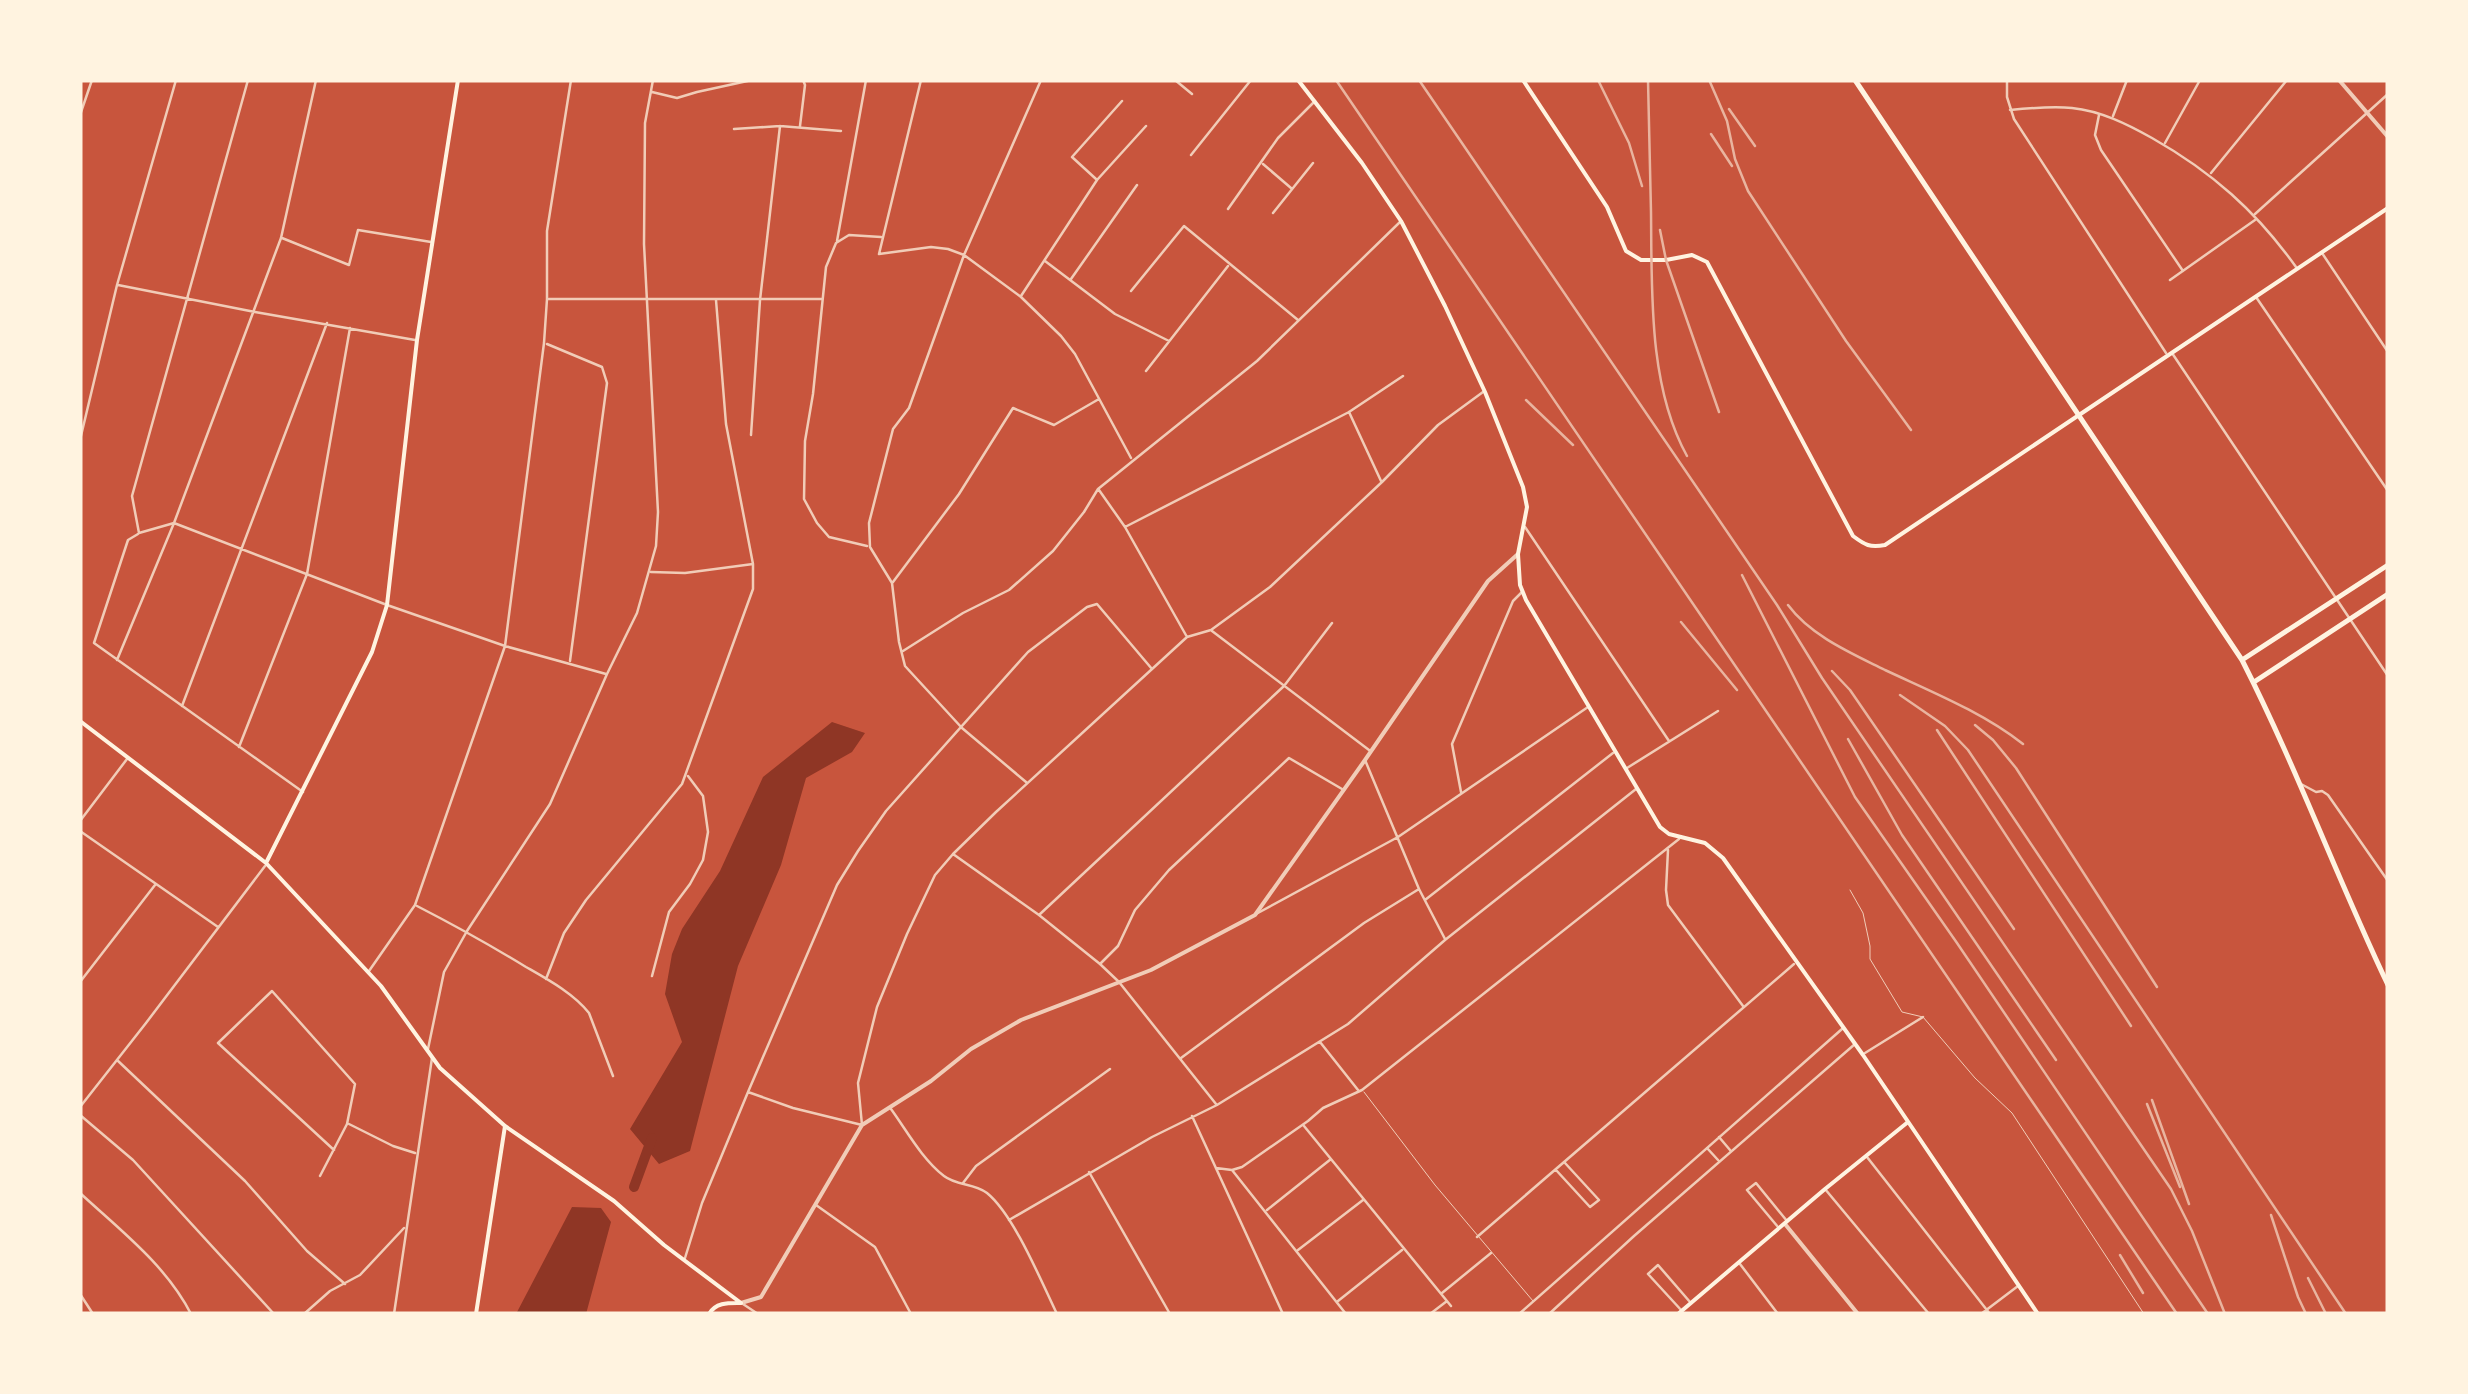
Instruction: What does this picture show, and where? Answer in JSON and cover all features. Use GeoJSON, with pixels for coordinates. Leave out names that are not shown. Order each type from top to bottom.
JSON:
{"type":"FeatureCollection","features":[{"type":"Feature","properties":{"kind":"main road"},"geometry":{"type":"LineString","coordinates":[[266,864],[372,652],[387,605],[417,340],[458,80]]}},
{"type":"Feature","properties":{"kind":"main road"},"geometry":{"type":"LineString","coordinates":[[1298,80],[1362,163],[1401,222],[1445,306],[1523,488],[1527,508],[1518,554],[1523,592],[1660,827],[1669,834],[1705,843],[1722,858],[1863,1055],[2038,1314]]}},
{"type":"Feature","properties":{"kind":"main road"},"geometry":{"type":"LineString","coordinates":[[1523,80],[1607,207],[1626,251],[1642,260],[1692,254],[1707,262],[1853,536],[1872,548],[1885,545],[2388,208]]}},
{"type":"Feature","properties":{"kind":"main road"},"geometry":{"type":"LineString","coordinates":[[1855,80],[2242,660],[2388,985]]}},
{"type":"Feature","properties":{"kind":"main road"},"geometry":{"type":"LineString","coordinates":[[2242,660],[2388,565]]}},
{"type":"Feature","properties":{"kind":"main road"},"geometry":{"type":"LineString","coordinates":[[2254,682],[2388,594]]}},
{"type":"Feature","properties":{"kind":"main road"},"geometry":{"type":"LineString","coordinates":[[80,721],[266,864],[381,986],[440,1068],[505,1126],[614,1200],[664,1245],[742,1303]]}},
{"type":"Feature","properties":{"kind":"main road"},"geometry":{"type":"LineString","coordinates":[[1684,1309],[1908,1122]]}},
{"type":"Feature","properties":{"kind":"main road"},"geometry":{"type":"LineString","coordinates":[[476,1314],[505,1126]]}},
{"type":"Feature","properties":{"kind":"main road"},"geometry":{"type":"LineString","coordinates":[[709,1314],[727,1302],[742,1303]]}},
{"type":"Feature","properties":{"kind":"street"},"geometry":{"type":"LineString","coordinates":[[80,116],[92,80]]}},
{"type":"Feature","properties":{"kind":"street"},"geometry":{"type":"LineString","coordinates":[[80,440],[117,285],[176,80]]}},
{"type":"Feature","properties":{"kind":"street"},"geometry":{"type":"LineString","coordinates":[[140,533],[132,496],[248,80]]}},
{"type":"Feature","properties":{"kind":"street"},"geometry":{"type":"LineString","coordinates":[[118,660],[281,238],[316,80]]}},
{"type":"Feature","properties":{"kind":"street"},"geometry":{"type":"LineString","coordinates":[[368,972],[415,906],[505,646],[544,343],[547,230],[571,80]]}},
{"type":"Feature","properties":{"kind":"street"},"geometry":{"type":"LineString","coordinates":[[428,1050],[444,972],[550,804],[637,613],[650,572],[658,512],[644,244],[645,123],[653,80]]}},
{"type":"Feature","properties":{"kind":"street"},"geometry":{"type":"LineString","coordinates":[[651,92],[677,98],[752,80]]}},
{"type":"Feature","properties":{"kind":"street"},"geometry":{"type":"LineString","coordinates":[[800,128],[803,80]]}},
{"type":"Feature","properties":{"kind":"street"},"geometry":{"type":"LineString","coordinates":[[866,80],[836,244],[826,267],[806,441],[804,499],[828,537],[870,547]]}},
{"type":"Feature","properties":{"kind":"street"},"geometry":{"type":"LineString","coordinates":[[921,80],[879,254],[931,247],[948,249],[1021,297],[1068,345],[1133,461]]}},
{"type":"Feature","properties":{"kind":"street"},"geometry":{"type":"LineString","coordinates":[[1028,784],[962,728],[905,666],[892,583],[870,547],[869,524],[893,429],[908,408],[964,256],[1041,80]]}},
{"type":"Feature","properties":{"kind":"street"},"geometry":{"type":"LineString","coordinates":[[1175,80],[1192,94]]}},
{"type":"Feature","properties":{"kind":"street"},"geometry":{"type":"LineString","coordinates":[[1190,155],[1252,80]]}},
{"type":"Feature","properties":{"kind":"street"},"geometry":{"type":"LineString","coordinates":[[2007,80],[2010,110],[2388,676]]}},
{"type":"Feature","properties":{"kind":"street"},"geometry":{"type":"LineString","coordinates":[[2113,118],[2127,80]]}},
{"type":"Feature","properties":{"kind":"street"},"geometry":{"type":"LineString","coordinates":[[2164,144],[2200,80]]}},
{"type":"Feature","properties":{"kind":"street"},"geometry":{"type":"LineString","coordinates":[[2210,174],[2287,80]]}},
{"type":"Feature","properties":{"kind":"street"},"geometry":{"type":"LineString","coordinates":[[2338,80],[2388,137]]}},
{"type":"Feature","properties":{"kind":"street"},"geometry":{"type":"LineString","coordinates":[[2170,280],[2256,217],[2388,94]]}},
{"type":"Feature","properties":{"kind":"street"},"geometry":{"type":"LineString","coordinates":[[1097,180],[1072,157],[1122,101]]}},
{"type":"Feature","properties":{"kind":"street"},"geometry":{"type":"LineString","coordinates":[[1228,208],[1278,138],[1314,101]]}},
{"type":"Feature","properties":{"kind":"street"},"geometry":{"type":"LineString","coordinates":[[2010,110],[2073,108],[2113,118],[2164,144],[2210,174],[2256,217],[2297,268]]}},
{"type":"Feature","properties":{"kind":"street"},"geometry":{"type":"LineString","coordinates":[[2100,114],[2094,135],[2101,150],[2183,271]]}},
{"type":"Feature","properties":{"kind":"street"},"geometry":{"type":"LineString","coordinates":[[751,435],[760,300],[780,126]]}},
{"type":"Feature","properties":{"kind":"street"},"geometry":{"type":"LineString","coordinates":[[734,128],[780,126],[841,131]]}},
{"type":"Feature","properties":{"kind":"street"},"geometry":{"type":"LineString","coordinates":[[1021,297],[1097,180],[1146,126]]}},
{"type":"Feature","properties":{"kind":"street"},"geometry":{"type":"LineString","coordinates":[[1261,162],[1292,190]]}},
{"type":"Feature","properties":{"kind":"street"},"geometry":{"type":"LineString","coordinates":[[1273,213],[1313,163]]}},
{"type":"Feature","properties":{"kind":"street"},"geometry":{"type":"LineString","coordinates":[[1070,280],[1137,185]]}},
{"type":"Feature","properties":{"kind":"street"},"geometry":{"type":"LineString","coordinates":[[902,652],[963,613],[1010,590],[1053,551],[1098,489],[1257,361],[1401,222]]}},
{"type":"Feature","properties":{"kind":"street"},"geometry":{"type":"LineString","coordinates":[[1131,290],[1184,226],[1300,321]]}},
{"type":"Feature","properties":{"kind":"street"},"geometry":{"type":"LineString","coordinates":[[281,238],[349,265],[358,230],[431,242]]}},
{"type":"Feature","properties":{"kind":"street"},"geometry":{"type":"LineString","coordinates":[[836,244],[849,234],[883,237]]}},
{"type":"Feature","properties":{"kind":"street"},"geometry":{"type":"LineString","coordinates":[[2322,252],[2388,352]]}},
{"type":"Feature","properties":{"kind":"street"},"geometry":{"type":"LineString","coordinates":[[1044,261],[1115,314],[1170,341]]}},
{"type":"Feature","properties":{"kind":"street"},"geometry":{"type":"LineString","coordinates":[[1146,371],[1230,264]]}},
{"type":"Feature","properties":{"kind":"street"},"geometry":{"type":"LineString","coordinates":[[117,285],[417,340]]}},
{"type":"Feature","properties":{"kind":"street"},"geometry":{"type":"LineString","coordinates":[[2255,296],[2388,491]]}},
{"type":"Feature","properties":{"kind":"street"},"geometry":{"type":"LineString","coordinates":[[547,299],[823,299]]}},
{"type":"Feature","properties":{"kind":"street"},"geometry":{"type":"LineString","coordinates":[[546,979],[564,933],[605,875],[682,784],[753,589],[753,564],[726,424],[716,300]]}},
{"type":"Feature","properties":{"kind":"street"},"geometry":{"type":"LineString","coordinates":[[182,706],[327,323]]}},
{"type":"Feature","properties":{"kind":"street"},"geometry":{"type":"LineString","coordinates":[[239,746],[307,574],[350,328]]}},
{"type":"Feature","properties":{"kind":"street"},"geometry":{"type":"LineString","coordinates":[[544,343],[602,367],[607,383],[570,662]]}},
{"type":"Feature","properties":{"kind":"street"},"geometry":{"type":"LineString","coordinates":[[1125,527],[1349,412],[1403,376]]}},
{"type":"Feature","properties":{"kind":"street"},"geometry":{"type":"LineString","coordinates":[[862,1125],[858,1083],[878,1007],[934,876],[1187,637],[1211,630],[1270,587],[1438,425],[1484,392]]}},
{"type":"Feature","properties":{"kind":"street"},"geometry":{"type":"LineString","coordinates":[[892,583],[959,494],[1013,408],[1054,425],[1100,399]]}},
{"type":"Feature","properties":{"kind":"street"},"geometry":{"type":"LineString","coordinates":[[1349,412],[1382,482]]}},
{"type":"Feature","properties":{"kind":"street"},"geometry":{"type":"LineString","coordinates":[[1098,489],[1125,527],[1187,637]]}},
{"type":"Feature","properties":{"kind":"street"},"geometry":{"type":"LineString","coordinates":[[303,792],[94,643],[128,540],[174,523],[387,605],[505,646],[607,674]]}},
{"type":"Feature","properties":{"kind":"street"},"geometry":{"type":"LineString","coordinates":[[1524,526],[1669,742]]}},
{"type":"Feature","properties":{"kind":"street"},"geometry":{"type":"LineString","coordinates":[[1255,915],[1488,580],[1518,554]]}},
{"type":"Feature","properties":{"kind":"street"},"geometry":{"type":"LineString","coordinates":[[650,572],[685,573],[753,564]]}},
{"type":"Feature","properties":{"kind":"street"},"geometry":{"type":"LineString","coordinates":[[1462,794],[1452,744],[1513,602],[1523,592]]}},
{"type":"Feature","properties":{"kind":"street"},"geometry":{"type":"LineString","coordinates":[[685,1260],[702,1203],[837,885],[886,811],[1028,652],[1087,607],[1097,604],[1152,669]]}},
{"type":"Feature","properties":{"kind":"street"},"geometry":{"type":"LineString","coordinates":[[1039,915],[1284,686],[1332,623]]}},
{"type":"Feature","properties":{"kind":"street"},"geometry":{"type":"LineString","coordinates":[[1211,630],[1370,751]]}},
{"type":"Feature","properties":{"kind":"street"},"geometry":{"type":"LineString","coordinates":[[742,1303],[761,1297],[862,1125],[931,1081],[970,1049],[1021,1020],[1151,970],[1398,837],[1589,706]]}},
{"type":"Feature","properties":{"kind":"street"},"geometry":{"type":"LineString","coordinates":[[1626,768],[1718,710]]}},
{"type":"Feature","properties":{"kind":"street"},"geometry":{"type":"LineString","coordinates":[[1425,900],[1615,751]]}},
{"type":"Feature","properties":{"kind":"street"},"geometry":{"type":"LineString","coordinates":[[80,821],[128,758]]}},
{"type":"Feature","properties":{"kind":"street"},"geometry":{"type":"LineString","coordinates":[[1100,964],[1118,946],[1135,910],[1170,870],[1289,758],[1344,790]]}},
{"type":"Feature","properties":{"kind":"street"},"geometry":{"type":"LineString","coordinates":[[1366,760],[1445,940]]}},
{"type":"Feature","properties":{"kind":"street"},"geometry":{"type":"LineString","coordinates":[[652,976],[670,912],[703,860],[708,832],[704,796],[686,773]]}},
{"type":"Feature","properties":{"kind":"street"},"geometry":{"type":"LineString","coordinates":[[2300,783],[2328,794],[2388,881]]}},
{"type":"Feature","properties":{"kind":"street"},"geometry":{"type":"LineString","coordinates":[[1009,1220],[1217,1105],[1348,1024],[1445,940],[1637,788]]}},
{"type":"Feature","properties":{"kind":"street"},"geometry":{"type":"LineString","coordinates":[[80,831],[218,928]]}},
{"type":"Feature","properties":{"kind":"street"},"geometry":{"type":"LineString","coordinates":[[1216,1168],[1242,1167],[1323,1108],[1360,1090],[1682,837]]}},
{"type":"Feature","properties":{"kind":"street"},"geometry":{"type":"LineString","coordinates":[[1668,848],[1668,905],[1742,1006]]}},
{"type":"Feature","properties":{"kind":"street"},"geometry":{"type":"LineString","coordinates":[[953,854],[1039,915],[1119,982],[1217,1105]]}},
{"type":"Feature","properties":{"kind":"street"},"geometry":{"type":"LineString","coordinates":[[80,1107],[266,864]]}},
{"type":"Feature","properties":{"kind":"street"},"geometry":{"type":"LineString","coordinates":[[80,982],[156,884]]}},
{"type":"Feature","properties":{"kind":"street"},"geometry":{"type":"LineString","coordinates":[[1180,1059],[1364,922],[1420,889]]}},
{"type":"Feature","properties":{"kind":"street"},"geometry":{"type":"LineString","coordinates":[[415,906],[468,931],[583,1006],[612,1076]]}},
{"type":"Feature","properties":{"kind":"street"},"geometry":{"type":"LineString","coordinates":[[1477,1237],[1796,962]]}},
{"type":"Feature","properties":{"kind":"street"},"geometry":{"type":"LineString","coordinates":[[2380,968],[2388,963]]}},
{"type":"Feature","properties":{"kind":"street"},"geometry":{"type":"LineString","coordinates":[[320,1176],[334,1150],[348,1124],[355,1084],[272,991],[218,1043],[334,1150]]}},
{"type":"Feature","properties":{"kind":"street"},"geometry":{"type":"LineString","coordinates":[[1863,1055],[1923,1017]]}},
{"type":"Feature","properties":{"kind":"street"},"geometry":{"type":"LineString","coordinates":[[1519,1314],[1844,1028]]}},
{"type":"Feature","properties":{"kind":"street"},"geometry":{"type":"LineString","coordinates":[[1320,1042],[1360,1090]]}},
{"type":"Feature","properties":{"kind":"street"},"geometry":{"type":"LineString","coordinates":[[1548,1314],[1855,1044]]}},
{"type":"Feature","properties":{"kind":"street"},"geometry":{"type":"LineString","coordinates":[[394,1314],[432,1057]]}},
{"type":"Feature","properties":{"kind":"street"},"geometry":{"type":"LineString","coordinates":[[117,1060],[245,1181],[307,1252],[345,1284]]}},
{"type":"Feature","properties":{"kind":"street"},"geometry":{"type":"LineString","coordinates":[[962,1184],[976,1166],[1110,1069]]}},
{"type":"Feature","properties":{"kind":"street"},"geometry":{"type":"LineString","coordinates":[[748,1092],[862,1125]]}},
{"type":"Feature","properties":{"kind":"street"},"geometry":{"type":"LineString","coordinates":[[890,1108],[944,1176],[988,1194],[1009,1220],[1057,1314]]}},
{"type":"Feature","properties":{"kind":"street"},"geometry":{"type":"LineString","coordinates":[[80,1114],[134,1160],[274,1314]]}},
{"type":"Feature","properties":{"kind":"street"},"geometry":{"type":"LineString","coordinates":[[1192,1116],[1283,1314]]}},
{"type":"Feature","properties":{"kind":"street"},"geometry":{"type":"LineString","coordinates":[[348,1124],[392,1146],[417,1153]]}},
{"type":"Feature","properties":{"kind":"street"},"geometry":{"type":"LineString","coordinates":[[1303,1125],[1458,1314]]}},
{"type":"Feature","properties":{"kind":"street"},"geometry":{"type":"LineString","coordinates":[[1719,1137],[1731,1151]]}},
{"type":"Feature","properties":{"kind":"street"},"geometry":{"type":"LineString","coordinates":[[1706,1148],[1719,1162]]}},
{"type":"Feature","properties":{"kind":"street"},"geometry":{"type":"LineString","coordinates":[[1866,1156],[1988,1312]]}},
{"type":"Feature","properties":{"kind":"street"},"geometry":{"type":"LineString","coordinates":[[1266,1211],[1331,1159]]}},
{"type":"Feature","properties":{"kind":"street"},"geometry":{"type":"LineString","coordinates":[[1554,1168],[1590,1207],[1598,1200],[1563,1162]]}},
{"type":"Feature","properties":{"kind":"street"},"geometry":{"type":"LineString","coordinates":[[1232,1170],[1346,1314]]}},
{"type":"Feature","properties":{"kind":"street"},"geometry":{"type":"LineString","coordinates":[[1090,1172],[1170,1314]]}},
{"type":"Feature","properties":{"kind":"street"},"geometry":{"type":"LineString","coordinates":[[1778,1228],[1747,1190],[1756,1184],[1858,1314]]}},
{"type":"Feature","properties":{"kind":"street"},"geometry":{"type":"LineString","coordinates":[[1825,1189],[1929,1314]]}},
{"type":"Feature","properties":{"kind":"street"},"geometry":{"type":"LineString","coordinates":[[80,1202],[82,1195],[156,1264],[180,1292],[191,1314]]}},
{"type":"Feature","properties":{"kind":"street"},"geometry":{"type":"LineString","coordinates":[[1297,1250],[1364,1200]]}},
{"type":"Feature","properties":{"kind":"street"},"geometry":{"type":"LineString","coordinates":[[815,1204],[875,1247],[911,1314]]}},
{"type":"Feature","properties":{"kind":"street"},"geometry":{"type":"LineString","coordinates":[[304,1314],[330,1291],[360,1276],[406,1227]]}},
{"type":"Feature","properties":{"kind":"street"},"geometry":{"type":"LineString","coordinates":[[1336,1302],[1404,1248]]}},
{"type":"Feature","properties":{"kind":"street"},"geometry":{"type":"LineString","coordinates":[[1441,1293],[1491,1252]]}},
{"type":"Feature","properties":{"kind":"street"},"geometry":{"type":"LineString","coordinates":[[1739,1262],[1778,1314]]}},
{"type":"Feature","properties":{"kind":"street"},"geometry":{"type":"LineString","coordinates":[[1684,1309],[1658,1266],[1648,1274],[1684,1309],[1692,1314]]}},
{"type":"Feature","properties":{"kind":"street"},"geometry":{"type":"LineString","coordinates":[[1981,1314],[2018,1286]]}},
{"type":"Feature","properties":{"kind":"street"},"geometry":{"type":"LineString","coordinates":[[80,1294],[93,1314]]}},
{"type":"Feature","properties":{"kind":"street"},"geometry":{"type":"LineString","coordinates":[[1430,1314],[1447,1301]]}},
{"type":"Feature","properties":{"kind":"street"},"geometry":{"type":"LineString","coordinates":[[742,1303],[758,1314]]}},
{"type":"Feature","properties":{"kind":"lane"},"geometry":{"type":"LineString","coordinates":[[1850,890],[1863,913],[1870,959],[1902,1012],[1923,1017],[1975,1078],[2012,1113],[2144,1314]]}},
{"type":"Feature","properties":{"kind":"lane"},"geometry":{"type":"LineString","coordinates":[[1360,1090],[1534,1302]]}},
{"type":"Feature","properties":{"kind":"shaded area"},"geometry":{"type":"Polygon","coordinates":[[[832,722],[865,733],[852,752],[806,778],[781,865],[738,966],[690,1151],[659,1164],[630,1129],[682,1042],[665,994],[672,954],[682,929],[720,871],[763,777],[832,722]]]}},
{"type":"Feature","properties":{"kind":"shaded area"},"geometry":{"type":"Polygon","coordinates":[[[572,1207],[601,1208],[611,1222],[586,1314],[516,1314],[572,1207]]]}},
{"type":"Feature","properties":{"kind":"waterway"},"geometry":{"type":"LineString","coordinates":[[634,1187],[652,1138]]}},
{"type":"Feature","properties":{"kind":"railway"},"geometry":{"type":"LineString","coordinates":[[1336,80],[2177,1314]]}},
{"type":"Feature","properties":{"kind":"railway"},"geometry":{"type":"LineString","coordinates":[[1419,80],[2171,1189],[2225,1314]]}},
{"type":"Feature","properties":{"kind":"railway"},"geometry":{"type":"LineString","coordinates":[[1648,80],[1655,337],[1665,399],[1687,456]]}},
{"type":"Feature","properties":{"kind":"railway"},"geometry":{"type":"LineString","coordinates":[[1599,82],[1629,143],[1642,186]]}},
{"type":"Feature","properties":{"kind":"railway"},"geometry":{"type":"LineString","coordinates":[[1710,82],[1727,121],[1735,159],[1748,191],[1846,341],[1911,430]]}},
{"type":"Feature","properties":{"kind":"railway"},"geometry":{"type":"LineString","coordinates":[[1729,109],[1755,146]]}},
{"type":"Feature","properties":{"kind":"railway"},"geometry":{"type":"LineString","coordinates":[[1711,134],[1732,166]]}},
{"type":"Feature","properties":{"kind":"railway"},"geometry":{"type":"LineString","coordinates":[[1660,230],[1666,260],[1719,412]]}},
{"type":"Feature","properties":{"kind":"railway"},"geometry":{"type":"LineString","coordinates":[[1526,400],[1573,445]]}},
{"type":"Feature","properties":{"kind":"railway"},"geometry":{"type":"LineString","coordinates":[[1742,575],[1855,797],[2208,1314]]}},
{"type":"Feature","properties":{"kind":"railway"},"geometry":{"type":"LineString","coordinates":[[1788,605],[1832,643],[1974,712],[2023,744]]}},
{"type":"Feature","properties":{"kind":"railway"},"geometry":{"type":"LineString","coordinates":[[1681,622],[1737,690]]}},
{"type":"Feature","properties":{"kind":"railway"},"geometry":{"type":"LineString","coordinates":[[1832,671],[1850,690],[2014,929]]}},
{"type":"Feature","properties":{"kind":"railway"},"geometry":{"type":"LineString","coordinates":[[1900,695],[1945,726],[1968,750],[2346,1314]]}},
{"type":"Feature","properties":{"kind":"railway"},"geometry":{"type":"LineString","coordinates":[[1975,725],[2016,768],[2157,987]]}},
{"type":"Feature","properties":{"kind":"railway"},"geometry":{"type":"LineString","coordinates":[[1937,730],[2131,1026]]}},
{"type":"Feature","properties":{"kind":"railway"},"geometry":{"type":"LineString","coordinates":[[1848,739],[1902,835],[2056,1060]]}},
{"type":"Feature","properties":{"kind":"railway"},"geometry":{"type":"LineString","coordinates":[[2152,1100],[2189,1204]]}},
{"type":"Feature","properties":{"kind":"railway"},"geometry":{"type":"LineString","coordinates":[[2147,1104],[2180,1187]]}},
{"type":"Feature","properties":{"kind":"railway"},"geometry":{"type":"LineString","coordinates":[[2271,1215],[2306,1314]]}},
{"type":"Feature","properties":{"kind":"railway"},"geometry":{"type":"LineString","coordinates":[[2120,1255],[2143,1293]]}},
{"type":"Feature","properties":{"kind":"railway"},"geometry":{"type":"LineString","coordinates":[[2308,1278],[2326,1314]]}}]}
